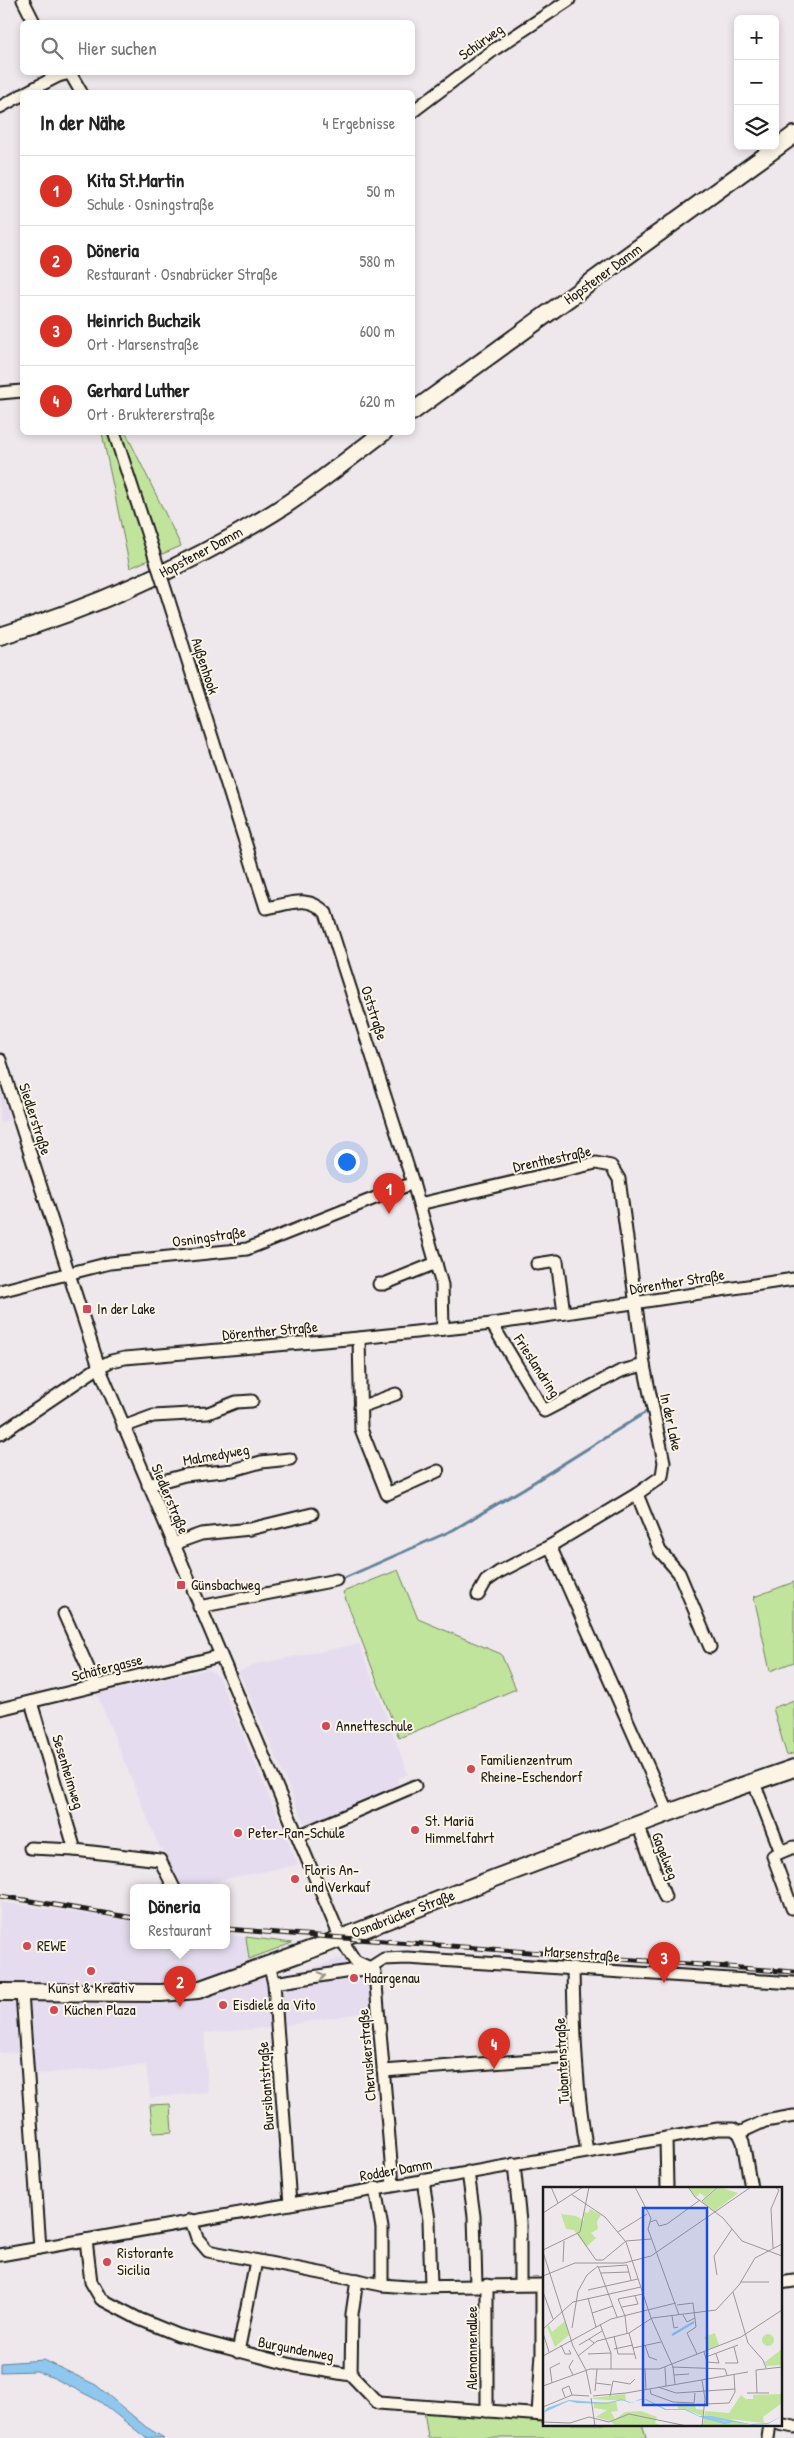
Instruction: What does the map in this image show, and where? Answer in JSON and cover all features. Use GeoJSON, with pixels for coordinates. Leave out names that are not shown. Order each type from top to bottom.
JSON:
{"type":"FeatureCollection","features":[{"type":"Feature","properties":{"kind":"main road","name":"Hopstener Damm"},"geometry":{"type":"LineString","coordinates":[[415,410],[794,135]]}},
{"type":"Feature","properties":{"kind":"main road","name":"Hopstener Damm"},"geometry":{"type":"LineString","coordinates":[[0,636],[98,602],[183,564],[275,512],[380,435]]}},
{"type":"Feature","properties":{"kind":"main road","name":"Osnabrücker Straße"},"geometry":{"type":"LineString","coordinates":[[0,1992],[161,1993],[198,1990],[341,1939],[638,1825],[794,1768]]}},
{"type":"Feature","properties":{"kind":"street"},"geometry":{"type":"LineString","coordinates":[[23,0],[33,20]]}},
{"type":"Feature","properties":{"kind":"street","name":"Schürweg"},"geometry":{"type":"LineString","coordinates":[[415,110],[495,49],[569,0]]}},
{"type":"Feature","properties":{"kind":"street"},"geometry":{"type":"LineString","coordinates":[[30,90],[55,75]]}},
{"type":"Feature","properties":{"kind":"street"},"geometry":{"type":"LineString","coordinates":[[71,75],[80,90]]}},
{"type":"Feature","properties":{"kind":"street"},"geometry":{"type":"LineString","coordinates":[[0,107],[20,96]]}},
{"type":"Feature","properties":{"kind":"street"},"geometry":{"type":"LineString","coordinates":[[0,393],[20,391]]}},
{"type":"Feature","properties":{"kind":"street","name":"Außenhook"},"geometry":{"type":"LineString","coordinates":[[115,435],[266,908]]}},
{"type":"Feature","properties":{"kind":"street","name":"Oststraße"},"geometry":{"type":"LineString","coordinates":[[266,908],[307,901],[317,903],[326,913],[413,1183]]}},
{"type":"Feature","properties":{"kind":"street","name":"Siedlerstraße"},"geometry":{"type":"LineString","coordinates":[[1,1064],[67,1273],[99,1367],[341,1939]]}},
{"type":"Feature","properties":{"kind":"street","name":"Drenthestraße"},"geometry":{"type":"LineString","coordinates":[[419,1204],[596,1163],[612,1166],[619,1179],[637,1303]]}},
{"type":"Feature","properties":{"kind":"street"},"geometry":{"type":"LineString","coordinates":[[413,1183],[442,1285],[443,1329]]}},
{"type":"Feature","properties":{"kind":"street","name":"Osningstraße"},"geometry":{"type":"LineString","coordinates":[[0,1291],[110,1263],[247,1249],[413,1183]]}},
{"type":"Feature","properties":{"kind":"street"},"geometry":{"type":"LineString","coordinates":[[537,1264],[557,1261],[564,1313]]}},
{"type":"Feature","properties":{"kind":"street"},"geometry":{"type":"LineString","coordinates":[[379,1284],[384,1284],[436,1263]]}},
{"type":"Feature","properties":{"kind":"street","name":"Dörenther Straße"},"geometry":{"type":"LineString","coordinates":[[0,1434],[99,1367],[111,1361],[125,1358],[359,1338],[492,1324],[794,1279]]}},
{"type":"Feature","properties":{"kind":"street","name":"In der Lake"},"geometry":{"type":"LineString","coordinates":[[478,1595],[486,1581],[499,1572],[550,1546],[637,1494],[662,1476],[664,1462],[644,1365],[637,1303]]}},
{"type":"Feature","properties":{"kind":"street","name":"Frieslandring"},"geometry":{"type":"LineString","coordinates":[[492,1324],[544,1411],[621,1371],[644,1365]]}},
{"type":"Feature","properties":{"kind":"street"},"geometry":{"type":"LineString","coordinates":[[359,1338],[361,1429],[387,1494],[438,1471]]}},
{"type":"Feature","properties":{"kind":"street"},"geometry":{"type":"LineString","coordinates":[[360,1407],[396,1394]]}},
{"type":"Feature","properties":{"kind":"street"},"geometry":{"type":"LineString","coordinates":[[123,1427],[153,1416],[208,1413],[236,1402],[252,1401]]}},
{"type":"Feature","properties":{"kind":"street","name":"Malmedyweg"},"geometry":{"type":"LineString","coordinates":[[148,1485],[185,1475],[234,1470],[261,1462],[290,1459]]}},
{"type":"Feature","properties":{"kind":"street"},"geometry":{"type":"LineString","coordinates":[[637,1494],[660,1551],[679,1573],[710,1647]]}},
{"type":"Feature","properties":{"kind":"street"},"geometry":{"type":"LineString","coordinates":[[173,1544],[201,1534],[250,1529],[312,1514]]}},
{"type":"Feature","properties":{"kind":"street"},"geometry":{"type":"LineString","coordinates":[[550,1546],[669,1814]]}},
{"type":"Feature","properties":{"kind":"street"},"geometry":{"type":"LineString","coordinates":[[199,1607],[336,1580]]}},
{"type":"Feature","properties":{"kind":"street"},"geometry":{"type":"LineString","coordinates":[[64,1614],[96,1686]]}},
{"type":"Feature","properties":{"kind":"street","name":"Schäfergasse"},"geometry":{"type":"LineString","coordinates":[[0,1709],[220,1656]]}},
{"type":"Feature","properties":{"kind":"street","name":"Sesenheimweg"},"geometry":{"type":"LineString","coordinates":[[31,1702],[75,1850]]}},
{"type":"Feature","properties":{"kind":"street"},"geometry":{"type":"LineString","coordinates":[[754,1782],[781,1852]]}},
{"type":"Feature","properties":{"kind":"street"},"geometry":{"type":"LineString","coordinates":[[298,1836],[415,1786]]}},
{"type":"Feature","properties":{"kind":"street","name":"Gagelweg"},"geometry":{"type":"LineString","coordinates":[[638,1825],[665,1897]]}},
{"type":"Feature","properties":{"kind":"street"},"geometry":{"type":"LineString","coordinates":[[794,1847],[773,1856],[792,1908],[794,1908]]}},
{"type":"Feature","properties":{"kind":"street"},"geometry":{"type":"LineString","coordinates":[[30,1848],[75,1850],[160,1860],[172,1884]]}},
{"type":"Feature","properties":{"kind":"street"},"geometry":{"type":"LineString","coordinates":[[341,1939],[355,1961],[370,1968]]}},
{"type":"Feature","properties":{"kind":"street","name":"Marsenstraße"},"geometry":{"type":"LineString","coordinates":[[370,1968],[384,1959],[407,1958],[794,1983]]}},
{"type":"Feature","properties":{"kind":"street","name":"Bursibantstraße"},"geometry":{"type":"LineString","coordinates":[[269,1965],[274,1984],[290,2204]]}},
{"type":"Feature","properties":{"kind":"street"},"geometry":{"type":"LineString","coordinates":[[274,1984],[370,1968]]}},
{"type":"Feature","properties":{"kind":"street","name":"Cheruskerstraße"},"geometry":{"type":"LineString","coordinates":[[370,1968],[375,1973],[393,2185]]}},
{"type":"Feature","properties":{"kind":"street","name":"Tubantenstraße"},"geometry":{"type":"LineString","coordinates":[[573,1968],[578,2103],[587,2151]]}},
{"type":"Feature","properties":{"kind":"street"},"geometry":{"type":"LineString","coordinates":[[22,1993],[40,2248]]}},
{"type":"Feature","properties":{"kind":"street"},"geometry":{"type":"LineString","coordinates":[[384,2071],[575,2057]]}},
{"type":"Feature","properties":{"kind":"street"},"geometry":{"type":"LineString","coordinates":[[751,2187],[743,2142],[739,2133],[765,2121],[794,2116]]}},
{"type":"Feature","properties":{"kind":"street","name":"Rodder Damm"},"geometry":{"type":"LineString","coordinates":[[0,2255],[191,2220],[725,2128],[734,2129],[739,2133]]}},
{"type":"Feature","properties":{"kind":"street"},"geometry":{"type":"LineString","coordinates":[[666,2138],[667,2187]]}},
{"type":"Feature","properties":{"kind":"street"},"geometry":{"type":"LineString","coordinates":[[514,2164],[520,2222],[520,2284]]}},
{"type":"Feature","properties":{"kind":"street","name":"Alemannenallee"},"geometry":{"type":"LineString","coordinates":[[468,2172],[482,2285],[488,2411]]}},
{"type":"Feature","properties":{"kind":"street"},"geometry":{"type":"LineString","coordinates":[[423,2180],[429,2220],[431,2286]]}},
{"type":"Feature","properties":{"kind":"street"},"geometry":{"type":"LineString","coordinates":[[375,2188],[382,2228],[382,2285]]}},
{"type":"Feature","properties":{"kind":"street","name":"Alemannenallee"},"geometry":{"type":"LineString","coordinates":[[191,2220],[197,2238],[208,2251],[382,2285],[543,2285],[541,2415]]}},
{"type":"Feature","properties":{"kind":"street","name":"Burgundenweg"},"geometry":{"type":"LineString","coordinates":[[86,2240],[91,2282],[101,2299],[139,2319],[178,2335],[296,2366],[351,2374],[378,2403],[541,2415]]}},
{"type":"Feature","properties":{"kind":"street"},"geometry":{"type":"LineString","coordinates":[[238,2352],[256,2261]]}},
{"type":"Feature","properties":{"kind":"street"},"geometry":{"type":"LineString","coordinates":[[351,2374],[352,2314],[357,2280]]}},
{"type":"Feature","properties":{"kind":"shaded area"},"geometry":{"type":"Polygon","coordinates":[[[0,1085],[10,1120],[0,1123],[0,1085]]]}},
{"type":"Feature","properties":{"kind":"shaded area","name":"Annetteschule"},"geometry":{"type":"Polygon","coordinates":[[[359,1644],[408,1774],[399,1778],[395,1791],[306,1827],[242,1678],[236,1673],[256,1664],[359,1644]]]}},
{"type":"Feature","properties":{"kind":"shaded area"},"geometry":{"type":"Polygon","coordinates":[[[208,1669],[218,1676],[298,1865],[198,1884],[176,1883],[162,1848],[160,1849],[97,1694],[208,1669]]]}},
{"type":"Feature","properties":{"kind":"shaded area"},"geometry":{"type":"Polygon","coordinates":[[[0,1902],[130,1920],[130,1949],[230,1949],[230,1935],[246,1937],[248,1959],[284,1978],[343,1957],[370,1979],[372,2011],[269,2028],[204,2033],[208,2092],[150,2098],[146,2065],[36,2074],[19,2052],[0,2053],[0,1902]]]}},
{"type":"Feature","properties":{"kind":"green space"},"geometry":{"type":"Polygon","coordinates":[[[102,435],[127,435],[181,546],[130,568],[102,435]]]}},
{"type":"Feature","properties":{"kind":"green space"},"geometry":{"type":"Polygon","coordinates":[[[398,1570],[418,1619],[501,1654],[516,1689],[399,1738],[343,1592],[398,1570]]]}},
{"type":"Feature","properties":{"kind":"green space"},"geometry":{"type":"Polygon","coordinates":[[[794,1582],[794,1662],[770,1671],[754,1597],[794,1582]]]}},
{"type":"Feature","properties":{"kind":"green space"},"geometry":{"type":"Polygon","coordinates":[[[794,1700],[794,1753],[787,1756],[773,1708],[794,1700]]]}},
{"type":"Feature","properties":{"kind":"green space"},"geometry":{"type":"Polygon","coordinates":[[[246,1937],[292,1943],[249,1959],[246,1937]]]}},
{"type":"Feature","properties":{"kind":"green space"},"geometry":{"type":"Polygon","coordinates":[[[170,2104],[172,2132],[153,2133],[150,2105],[170,2104]]]}},
{"type":"Feature","properties":{"kind":"green space"},"geometry":{"type":"Polygon","coordinates":[[[424,2411],[543,2418],[543,2426],[643,2426],[646,2438],[428,2438],[424,2411]]]}},
{"type":"Feature","properties":{"kind":"water"},"geometry":{"type":"Polygon","coordinates":[[[44,2360],[96,2385],[146,2427],[164,2438],[146,2438],[99,2401],[37,2371],[0,2372],[0,2363],[44,2360]]]}},
{"type":"Feature","properties":{"kind":"waterway"},"geometry":{"type":"LineString","coordinates":[[342,1579],[453,1530],[523,1489],[646,1412]]}},
{"type":"Feature","properties":{"kind":"railway"},"geometry":{"type":"LineString","coordinates":[[0,1896],[130,1917]]}},
{"type":"Feature","properties":{"kind":"railway"},"geometry":{"type":"LineString","coordinates":[[230,1929],[794,1972]]}},
{"type":"Feature","properties":{"kind":"place","name":"Kita St.Martin"},"geometry":{"type":"Point","coordinates":[389,1214]}},
{"type":"Feature","properties":{"kind":"place","name":"In der Lake"},"geometry":{"type":"Point","coordinates":[87,1309]}},
{"type":"Feature","properties":{"kind":"place","name":"Günsbachweg"},"geometry":{"type":"Point","coordinates":[181,1585]}},
{"type":"Feature","properties":{"kind":"place","name":"Annetteschule"},"geometry":{"type":"Point","coordinates":[326,1726]}},
{"type":"Feature","properties":{"kind":"place","name":"Familienzentrum Rheine-Eschendorf"},"geometry":{"type":"Point","coordinates":[471,1769]}},
{"type":"Feature","properties":{"kind":"place","name":"St. Mariä Himmelfahrt"},"geometry":{"type":"Point","coordinates":[415,1830]}},
{"type":"Feature","properties":{"kind":"place","name":"Peter-Pan-Schule"},"geometry":{"type":"Point","coordinates":[238,1833]}},
{"type":"Feature","properties":{"kind":"place","name":"Floris An- und Verkauf"},"geometry":{"type":"Point","coordinates":[295,1879]}},
{"type":"Feature","properties":{"kind":"place","name":"REWE"},"geometry":{"type":"Point","coordinates":[27,1946]}},
{"type":"Feature","properties":{"kind":"place","name":"Kunst & Kreativ"},"geometry":{"type":"Point","coordinates":[91,1971]}},
{"type":"Feature","properties":{"kind":"place","name":"Haargenau"},"geometry":{"type":"Point","coordinates":[354,1978]}},
{"type":"Feature","properties":{"kind":"place","name":"Heinrich Buchzik"},"geometry":{"type":"Point","coordinates":[664,1983]}},
{"type":"Feature","properties":{"kind":"place","name":"Eisdiele da Vito"},"geometry":{"type":"Point","coordinates":[223,2005]}},
{"type":"Feature","properties":{"kind":"place","name":"Döneria"},"geometry":{"type":"Point","coordinates":[180,2007]}},
{"type":"Feature","properties":{"kind":"place","name":"Küchen Plaza"},"geometry":{"type":"Point","coordinates":[54,2010]}},
{"type":"Feature","properties":{"kind":"place","name":"Gerhard Luther"},"geometry":{"type":"Point","coordinates":[494,2069]}},
{"type":"Feature","properties":{"kind":"place","name":"Ristorante Sicilia"},"geometry":{"type":"Point","coordinates":[107,2262]}}]}
